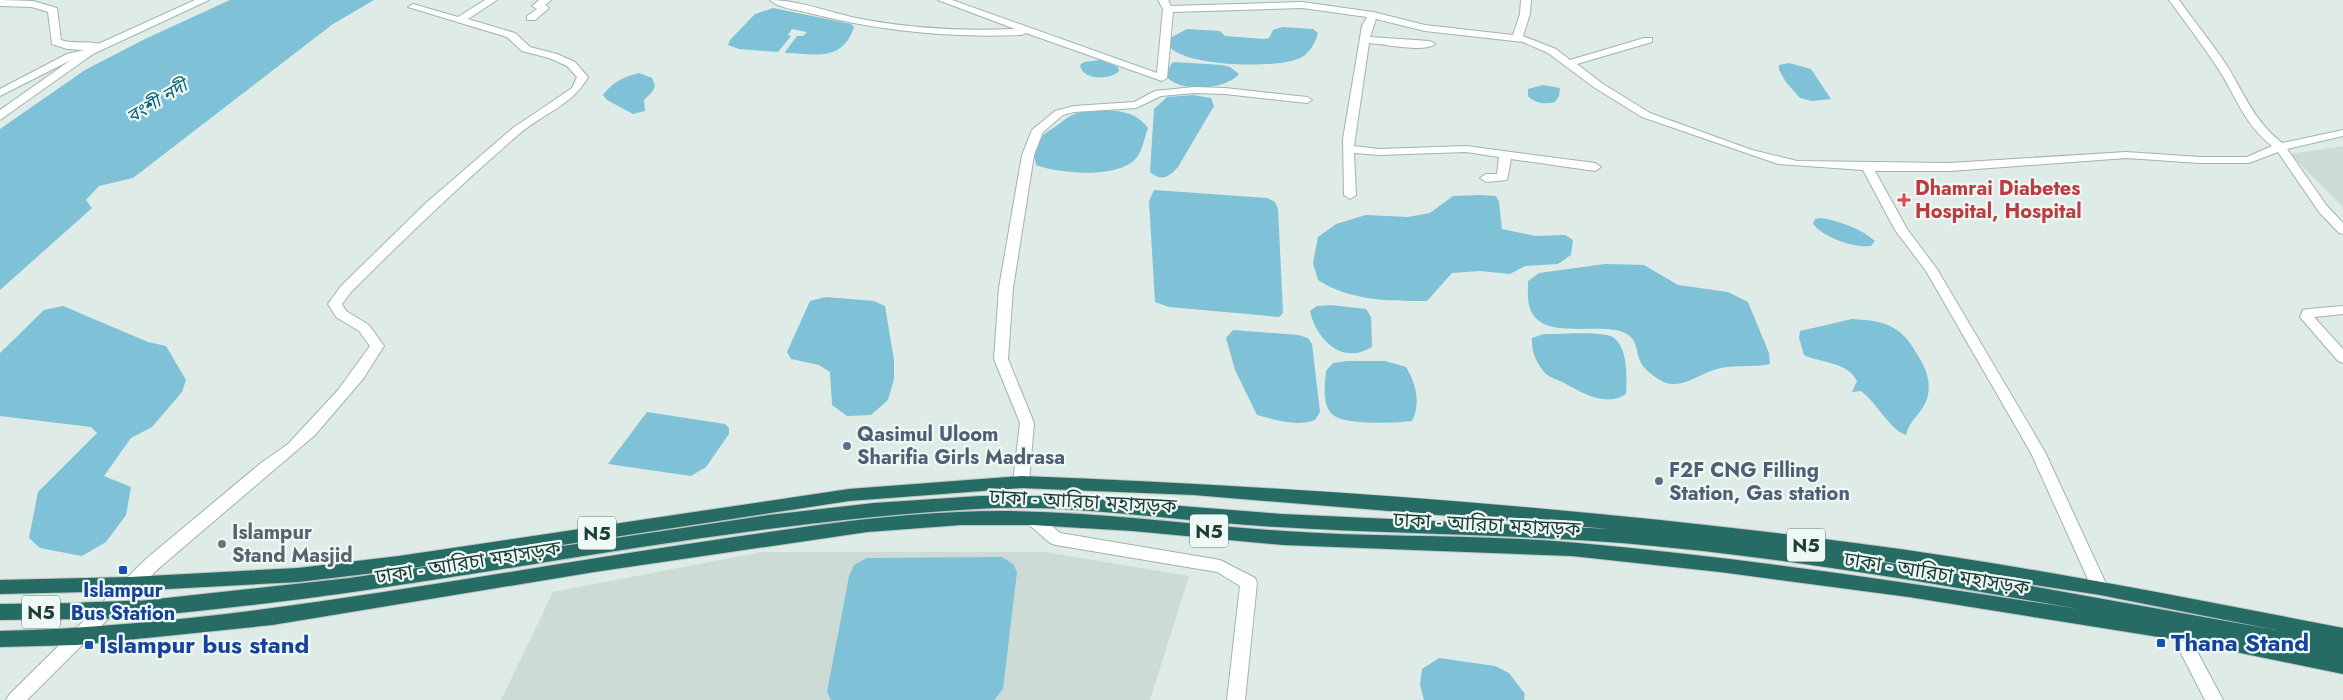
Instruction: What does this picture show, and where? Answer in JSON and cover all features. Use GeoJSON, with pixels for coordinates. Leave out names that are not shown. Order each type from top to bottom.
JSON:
{"type":"FeatureCollection","features":[{"type":"Feature","properties":{"kind":"highway","name":"N5"},"geometry":{"type":"LineString","coordinates":[[0,587],[130,584],[298,575],[399,563],[849,495],[1022,482],[1194,488],[1573,518],[1862,551],[2100,588],[2343,636]]}},
{"type":"Feature","properties":{"kind":"highway","name":"N5"},"geometry":{"type":"LineString","coordinates":[[0,612],[139,609],[258,598],[636,540],[866,510],[985,502],[1074,503],[1154,510],[1285,530],[1521,530],[1628,537],[1733,549],[1860,566],[2076,600],[2343,651]]}},
{"type":"Feature","properties":{"kind":"highway","name":"ঢাকা - আরিচা মহাসড়ক"},"geometry":{"type":"LineString","coordinates":[[0,639],[77,638],[272,618],[594,565],[866,525],[961,518],[1032,518],[1285,530],[1572,550],[1720,565],[1909,590],[2178,632],[2343,666]]}},
{"type":"Feature","properties":{"kind":"street"},"geometry":{"type":"LineString","coordinates":[[0,3],[7,0]]}},
{"type":"Feature","properties":{"kind":"street"},"geometry":{"type":"LineString","coordinates":[[0,116],[90,52],[204,0]]}},
{"type":"Feature","properties":{"kind":"street"},"geometry":{"type":"LineString","coordinates":[[460,20],[492,0]]}},
{"type":"Feature","properties":{"kind":"street"},"geometry":{"type":"LineString","coordinates":[[531,18],[544,8],[536,6],[546,0]]}},
{"type":"Feature","properties":{"kind":"street"},"geometry":{"type":"LineString","coordinates":[[775,0],[854,22],[940,33],[982,35],[1027,31]]}},
{"type":"Feature","properties":{"kind":"street"},"geometry":{"type":"LineString","coordinates":[[943,0],[1162,78]]}},
{"type":"Feature","properties":{"kind":"street"},"geometry":{"type":"LineString","coordinates":[[1518,38],[1525,14],[1526,0]]}},
{"type":"Feature","properties":{"kind":"street"},"geometry":{"type":"LineString","coordinates":[[2174,0],[2223,68],[2248,115],[2265,135],[2280,147],[2323,209],[2343,230]]}},
{"type":"Feature","properties":{"kind":"street"},"geometry":{"type":"LineString","coordinates":[[0,3],[46,6],[53,10],[56,42],[67,46],[102,46]]}},
{"type":"Feature","properties":{"kind":"street"},"geometry":{"type":"LineString","coordinates":[[1158,94],[1162,78],[1165,4],[1288,4],[1372,15],[1425,28],[1518,38],[1535,42],[1570,63],[1600,86],[1646,115],[1748,152],[1778,161],[1797,164],[1867,167],[1950,167],[2077,160],[2126,155],[2200,160],[2249,160],[2280,147],[2343,133]]}},
{"type":"Feature","properties":{"kind":"street"},"geometry":{"type":"LineString","coordinates":[[15,700],[130,584],[266,467],[277,463],[293,450],[371,360],[378,346],[364,328],[341,314],[335,304],[346,289],[431,205],[483,158],[517,130],[576,90],[583,77],[571,64],[553,56],[526,50],[511,35],[413,7]]}},
{"type":"Feature","properties":{"kind":"street"},"geometry":{"type":"LineString","coordinates":[[1350,195],[1349,149],[1367,26],[1372,15]]}},
{"type":"Feature","properties":{"kind":"street"},"geometry":{"type":"LineString","coordinates":[[1365,39],[1408,44],[1430,44]]}},
{"type":"Feature","properties":{"kind":"street"},"geometry":{"type":"LineString","coordinates":[[1570,63],[1648,40]]}},
{"type":"Feature","properties":{"kind":"street"},"geometry":{"type":"LineString","coordinates":[[0,93],[71,56],[90,52]]}},
{"type":"Feature","properties":{"kind":"street"},"geometry":{"type":"LineString","coordinates":[[1022,482],[1027,423],[1001,359],[1006,288],[1028,155],[1038,130],[1059,113],[1136,105],[1158,94],[1194,90],[1307,100]]}},
{"type":"Feature","properties":{"kind":"street"},"geometry":{"type":"LineString","coordinates":[[1349,149],[1387,152],[1460,149],[1595,167]]}},
{"type":"Feature","properties":{"kind":"street"},"geometry":{"type":"LineString","coordinates":[[1486,178],[1504,177],[1505,156]]}},
{"type":"Feature","properties":{"kind":"street"},"geometry":{"type":"LineString","coordinates":[[1867,167],[1902,230],[1931,269],[2038,452],[2100,588]]}},
{"type":"Feature","properties":{"kind":"street"},"geometry":{"type":"LineString","coordinates":[[2343,310],[2308,313],[2307,317],[2343,358]]}},
{"type":"Feature","properties":{"kind":"street"},"geometry":{"type":"LineString","coordinates":[[1032,518],[1056,540],[1220,566],[1249,582],[1236,700]]}},
{"type":"Feature","properties":{"kind":"street"},"geometry":{"type":"LineString","coordinates":[[2178,632],[2214,700]]}},
{"type":"Feature","properties":{"kind":"shaded area"},"geometry":{"type":"Polygon","coordinates":[[[2343,146],[2343,207],[2290,154],[2343,146]]]}},
{"type":"Feature","properties":{"kind":"shaded area"},"geometry":{"type":"Polygon","coordinates":[[[762,552],[1045,552],[1189,576],[1150,700],[501,700],[553,592],[762,552]]]}},
{"type":"Feature","properties":{"kind":"water","name":"বংশী নদী"},"geometry":{"type":"Polygon","coordinates":[[[230,0],[374,0],[333,24],[133,178],[99,186],[86,200],[92,208],[0,290],[0,129],[85,70],[145,39],[230,0]]]}},
{"type":"Feature","properties":{"kind":"water"},"geometry":{"type":"Polygon","coordinates":[[[773,8],[851,24],[854,27],[843,46],[827,54],[786,53],[797,36],[803,36],[807,32],[792,29],[788,35],[791,36],[778,52],[739,49],[728,45],[730,40],[755,14],[773,8]]]}},
{"type":"Feature","properties":{"kind":"water"},"geometry":{"type":"Polygon","coordinates":[[[1282,27],[1313,29],[1318,33],[1312,47],[1306,54],[1289,62],[1272,64],[1253,65],[1211,62],[1178,53],[1169,46],[1170,38],[1187,29],[1220,31],[1225,36],[1265,39],[1269,38],[1273,30],[1282,27]]]}},
{"type":"Feature","properties":{"kind":"water"},"geometry":{"type":"Polygon","coordinates":[[[1100,60],[1118,67],[1119,71],[1110,76],[1097,77],[1086,74],[1080,65],[1084,62],[1100,60]]]}},
{"type":"Feature","properties":{"kind":"water"},"geometry":{"type":"Polygon","coordinates":[[[1174,62],[1222,65],[1230,67],[1239,74],[1233,79],[1214,86],[1191,87],[1181,85],[1166,76],[1171,64],[1174,62]]]}},
{"type":"Feature","properties":{"kind":"water"},"geometry":{"type":"Polygon","coordinates":[[[1789,63],[1811,69],[1831,99],[1812,101],[1800,98],[1786,82],[1779,70],[1779,65],[1789,63]]]}},
{"type":"Feature","properties":{"kind":"water"},"geometry":{"type":"Polygon","coordinates":[[[639,73],[652,78],[655,86],[644,100],[645,111],[633,114],[607,100],[603,95],[619,81],[639,73]]]}},
{"type":"Feature","properties":{"kind":"water"},"geometry":{"type":"Polygon","coordinates":[[[1543,85],[1560,88],[1559,96],[1555,102],[1540,103],[1528,96],[1528,89],[1543,85]]]}},
{"type":"Feature","properties":{"kind":"water"},"geometry":{"type":"Polygon","coordinates":[[[1193,95],[1211,98],[1214,106],[1178,167],[1168,176],[1158,177],[1150,172],[1154,109],[1167,97],[1193,95]]]}},
{"type":"Feature","properties":{"kind":"water"},"geometry":{"type":"Polygon","coordinates":[[[1087,111],[1128,113],[1142,121],[1148,128],[1139,154],[1132,162],[1121,168],[1091,173],[1060,171],[1036,165],[1035,149],[1038,139],[1069,117],[1087,111]]]}},
{"type":"Feature","properties":{"kind":"water"},"geometry":{"type":"Polygon","coordinates":[[[1154,190],[1267,198],[1275,202],[1278,209],[1283,313],[1279,317],[1169,307],[1155,302],[1149,201],[1154,190]]]}},
{"type":"Feature","properties":{"kind":"water"},"geometry":{"type":"Polygon","coordinates":[[[1453,196],[1496,196],[1499,202],[1502,229],[1536,236],[1565,235],[1573,240],[1571,255],[1558,264],[1525,266],[1510,274],[1480,271],[1452,273],[1427,301],[1384,300],[1357,296],[1343,292],[1318,280],[1313,263],[1318,237],[1336,224],[1366,215],[1408,217],[1430,213],[1453,196]]]}},
{"type":"Feature","properties":{"kind":"water"},"geometry":{"type":"Polygon","coordinates":[[[1821,218],[1849,226],[1863,232],[1875,241],[1871,246],[1864,246],[1848,244],[1832,238],[1813,224],[1815,219],[1821,218]]]}},
{"type":"Feature","properties":{"kind":"water"},"geometry":{"type":"Polygon","coordinates":[[[1605,264],[1644,265],[1678,285],[1728,292],[1748,302],[1769,353],[1770,364],[1723,368],[1686,382],[1666,383],[1655,377],[1644,367],[1634,343],[1627,334],[1617,330],[1549,326],[1538,320],[1531,311],[1528,300],[1528,281],[1539,273],[1605,264]]]}},
{"type":"Feature","properties":{"kind":"water"},"geometry":{"type":"Polygon","coordinates":[[[826,297],[874,301],[885,306],[894,360],[894,379],[888,400],[871,415],[847,416],[832,405],[830,372],[819,365],[791,359],[787,352],[810,301],[826,297]]]}},
{"type":"Feature","properties":{"kind":"water"},"geometry":{"type":"Polygon","coordinates":[[[1331,305],[1366,309],[1371,317],[1372,347],[1361,352],[1350,353],[1332,347],[1324,340],[1313,321],[1310,311],[1317,306],[1331,305]]]}},
{"type":"Feature","properties":{"kind":"water"},"geometry":{"type":"Polygon","coordinates":[[[63,306],[148,342],[166,346],[186,380],[182,392],[152,427],[131,438],[104,476],[131,487],[126,515],[106,542],[82,556],[40,548],[29,538],[38,492],[97,433],[91,427],[0,416],[0,353],[44,310],[63,306]]]}},
{"type":"Feature","properties":{"kind":"water"},"geometry":{"type":"Polygon","coordinates":[[[1852,319],[1875,321],[1893,327],[1907,339],[1923,364],[1929,383],[1927,399],[1910,425],[1906,435],[1894,428],[1861,391],[1852,392],[1857,381],[1847,370],[1804,355],[1799,338],[1800,331],[1852,319]]]}},
{"type":"Feature","properties":{"kind":"water"},"geometry":{"type":"Polygon","coordinates":[[[1233,330],[1298,335],[1308,338],[1312,344],[1320,412],[1315,420],[1293,423],[1257,415],[1235,370],[1226,338],[1233,330]]]}},
{"type":"Feature","properties":{"kind":"water"},"geometry":{"type":"Polygon","coordinates":[[[1591,333],[1614,338],[1619,343],[1624,356],[1626,394],[1611,399],[1595,398],[1547,375],[1537,361],[1532,343],[1532,338],[1544,334],[1591,333]]]}},
{"type":"Feature","properties":{"kind":"water"},"geometry":{"type":"Polygon","coordinates":[[[1385,361],[1406,367],[1415,387],[1417,401],[1412,421],[1357,422],[1337,417],[1331,413],[1325,399],[1326,371],[1333,363],[1385,361]]]}},
{"type":"Feature","properties":{"kind":"water"},"geometry":{"type":"Polygon","coordinates":[[[647,412],[725,424],[729,428],[729,434],[706,467],[691,476],[608,464],[647,412]]]}},
{"type":"Feature","properties":{"kind":"water"},"geometry":{"type":"Polygon","coordinates":[[[1002,557],[1013,564],[1017,572],[1003,689],[994,700],[831,700],[827,692],[849,576],[854,565],[867,558],[1002,557]]]}},
{"type":"Feature","properties":{"kind":"water"},"geometry":{"type":"Polygon","coordinates":[[[1439,658],[1495,666],[1509,673],[1525,694],[1524,700],[1424,700],[1420,685],[1422,669],[1439,658]]]}},
{"type":"Feature","properties":{"kind":"place","name":"Dhamrai Diabetes Hospital, Hospital"},"geometry":{"type":"Point","coordinates":[1904,200]}},
{"type":"Feature","properties":{"kind":"place","name":"Qasimul Uloom Sharifia Girls Madrasa"},"geometry":{"type":"Point","coordinates":[847,446]}},
{"type":"Feature","properties":{"kind":"place","name":"F2F CNG Filling Station, Gas station"},"geometry":{"type":"Point","coordinates":[1659,481]}},
{"type":"Feature","properties":{"kind":"place","name":"Islampur Stand Masjid"},"geometry":{"type":"Point","coordinates":[222,544]}},
{"type":"Feature","properties":{"kind":"place","name":"Islampur Bus Station"},"geometry":{"type":"Point","coordinates":[123,570]}},
{"type":"Feature","properties":{"kind":"place","name":"Thana Stand"},"geometry":{"type":"Point","coordinates":[2161,643]}},
{"type":"Feature","properties":{"kind":"place","name":"Islampur bus stand"},"geometry":{"type":"Point","coordinates":[89,645]}}]}
